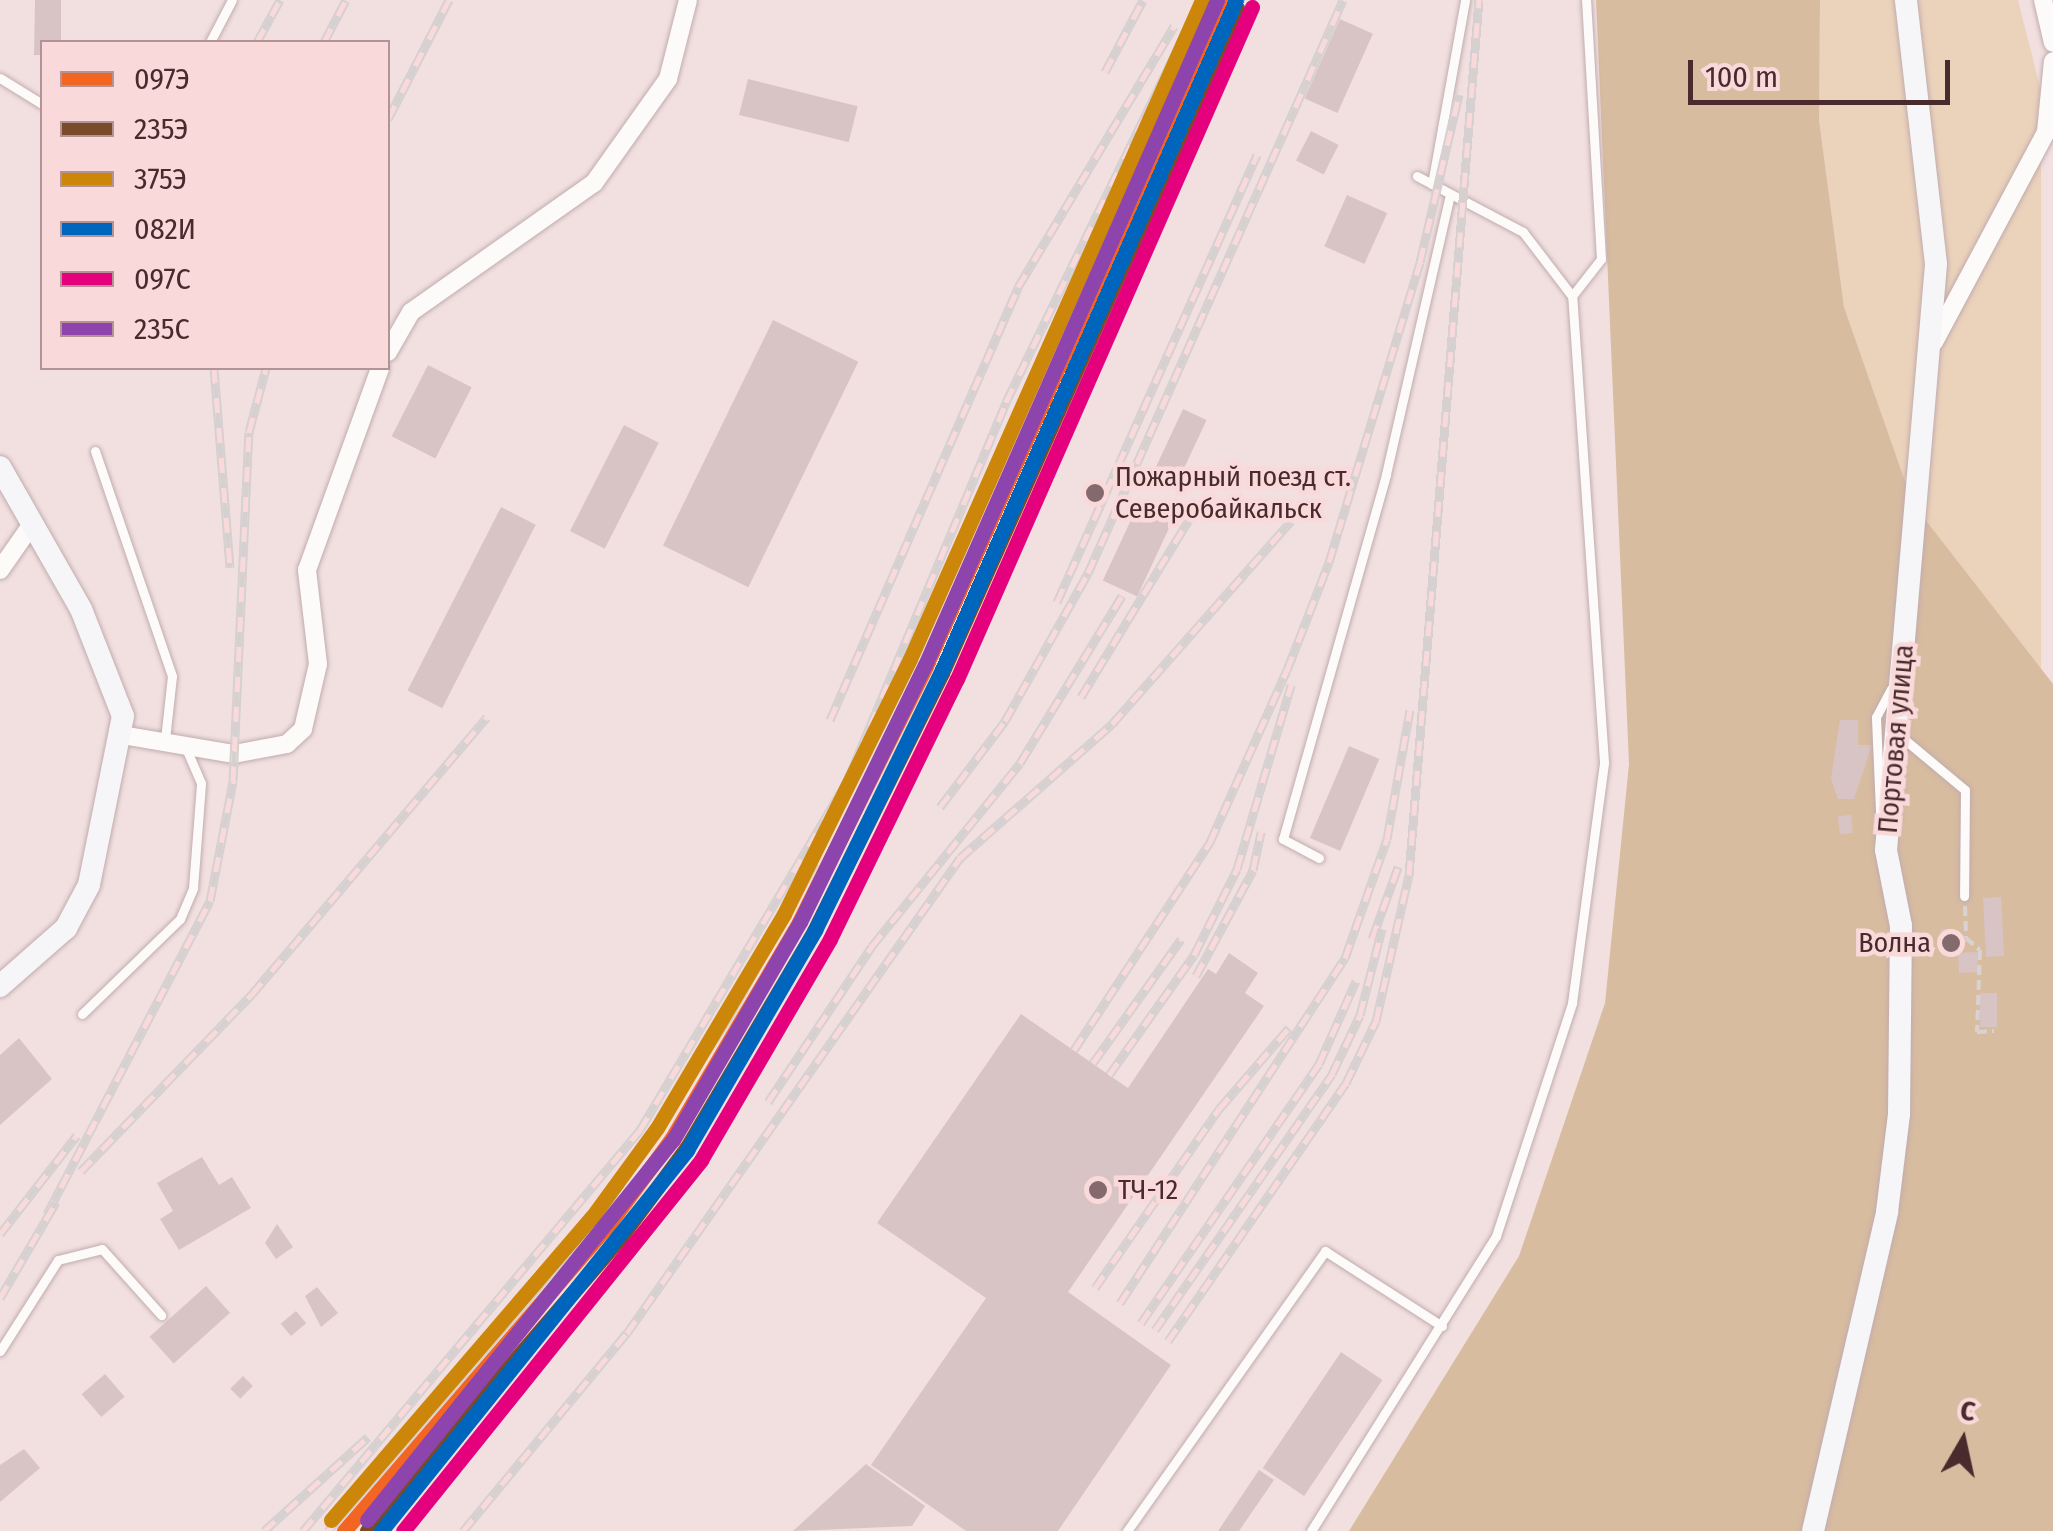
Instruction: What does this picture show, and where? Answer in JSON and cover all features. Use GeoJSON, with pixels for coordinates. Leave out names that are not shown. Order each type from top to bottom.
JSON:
{"type":"FeatureCollection","features":[{"type":"Feature","properties":{"kind":"main road","name":"Портовая улица"},"geometry":{"type":"LineString","coordinates":[[1813,1531],[1887,1212],[1900,1114],[1900,926],[1886,850],[1934,342],[1928,144],[1906,0]]}},
{"type":"Feature","properties":{"kind":"main road"},"geometry":{"type":"LineString","coordinates":[[0,467],[81,608],[122,735],[89,885],[34,961],[0,986]]}},
{"type":"Feature","properties":{"kind":"street"},"geometry":{"type":"LineString","coordinates":[[390,349],[411,312],[594,183],[668,79],[688,0]]}},
{"type":"Feature","properties":{"kind":"street"},"geometry":{"type":"LineString","coordinates":[[2044,0],[2053,43]]}},
{"type":"Feature","properties":{"kind":"street"},"geometry":{"type":"LineString","coordinates":[[1934,342],[2050,139],[2053,61]]}},
{"type":"Feature","properties":{"kind":"street"},"geometry":{"type":"LineString","coordinates":[[122,735],[250,752],[287,744],[302,730],[318,664],[307,570],[379,370]]}},
{"type":"Feature","properties":{"kind":"street"},"geometry":{"type":"LineString","coordinates":[[0,570],[32,524]]}},
{"type":"Feature","properties":{"kind":"lane"},"geometry":{"type":"LineString","coordinates":[[211,40],[232,0]]}},
{"type":"Feature","properties":{"kind":"lane"},"geometry":{"type":"LineString","coordinates":[[1432,184],[1465,0]]}},
{"type":"Feature","properties":{"kind":"lane"},"geometry":{"type":"LineString","coordinates":[[1572,296],[1601,259],[1586,0]]}},
{"type":"Feature","properties":{"kind":"lane"},"geometry":{"type":"LineString","coordinates":[[0,78],[40,103]]}},
{"type":"Feature","properties":{"kind":"lane"},"geometry":{"type":"LineString","coordinates":[[1311,1531],[1496,1236],[1572,1003],[1604,762],[1572,296],[1523,232],[1416,176]]}},
{"type":"Feature","properties":{"kind":"lane"},"geometry":{"type":"LineString","coordinates":[[1319,858],[1283,839],[1386,474],[1450,194]]}},
{"type":"Feature","properties":{"kind":"lane"},"geometry":{"type":"LineString","coordinates":[[82,1014],[180,919],[193,888],[201,784],[175,741],[172,676],[95,451]]}},
{"type":"Feature","properties":{"kind":"lane"},"geometry":{"type":"LineString","coordinates":[[1886,850],[1875,814],[1876,716],[1900,672]]}},
{"type":"Feature","properties":{"kind":"lane"},"geometry":{"type":"LineString","coordinates":[[1896,732],[1965,790],[1964,896]]}},
{"type":"Feature","properties":{"kind":"lane"},"geometry":{"type":"LineString","coordinates":[[0,1351],[58,1260],[102,1249],[162,1315]]}},
{"type":"Feature","properties":{"kind":"lane"},"geometry":{"type":"LineString","coordinates":[[1127,1531],[1326,1251],[1442,1326]]}},
{"type":"Feature","properties":{"kind":"path"},"geometry":{"type":"LineString","coordinates":[[1958,948],[1966,938],[1964,896]]}},
{"type":"Feature","properties":{"kind":"path"},"geometry":{"type":"LineString","coordinates":[[1966,938],[1980,950],[1977,1032],[1994,1032]]}},
{"type":"Feature","properties":{"kind":"shaded area"},"geometry":{"type":"Polygon","coordinates":[[[1596,0],[1820,0],[1819,120],[1844,307],[1913,504],[2053,684],[2053,1531],[1349,1531],[1519,1256],[1605,1003],[1629,764],[1596,0]]]}},
{"type":"Feature","properties":{"kind":"shaded area"},"geometry":{"type":"Polygon","coordinates":[[[1820,0],[2018,0],[2041,91],[2041,676],[1913,504],[1844,307],[1819,120],[1820,0]]]}},
{"type":"Feature","properties":{"kind":"building"},"geometry":{"type":"Polygon","coordinates":[[[35,0],[61,0],[61,40],[40,40],[40,55],[34,55],[35,0]]]}},
{"type":"Feature","properties":{"kind":"building"},"geometry":{"type":"Polygon","coordinates":[[[1340,19],[1373,34],[1338,113],[1305,98],[1340,19]]]}},
{"type":"Feature","properties":{"kind":"building"},"geometry":{"type":"Polygon","coordinates":[[[748,79],[858,106],[849,142],[739,115],[748,79]]]}},
{"type":"Feature","properties":{"kind":"building"},"geometry":{"type":"Polygon","coordinates":[[[1311,131],[1339,145],[1324,174],[1296,160],[1311,131]]]}},
{"type":"Feature","properties":{"kind":"building"},"geometry":{"type":"Polygon","coordinates":[[[1347,195],[1387,213],[1364,264],[1324,246],[1347,195]]]}},
{"type":"Feature","properties":{"kind":"building"},"geometry":{"type":"Polygon","coordinates":[[[773,320],[858,362],[748,587],[663,546],[773,320]]]}},
{"type":"Feature","properties":{"kind":"building"},"geometry":{"type":"Polygon","coordinates":[[[428,365],[472,387],[435,459],[392,436],[428,365]]]}},
{"type":"Feature","properties":{"kind":"building"},"geometry":{"type":"Polygon","coordinates":[[[1183,409],[1207,420],[1175,487],[1152,476],[1183,409]]]}},
{"type":"Feature","properties":{"kind":"building"},"geometry":{"type":"Polygon","coordinates":[[[624,425],[659,443],[605,549],[570,531],[624,425]]]}},
{"type":"Feature","properties":{"kind":"building"},"geometry":{"type":"Polygon","coordinates":[[[501,507],[536,525],[442,708],[407,691],[501,507]]]}},
{"type":"Feature","properties":{"kind":"building"},"geometry":{"type":"Polygon","coordinates":[[[1137,507],[1171,523],[1137,596],[1103,580],[1137,507]]]}},
{"type":"Feature","properties":{"kind":"building"},"geometry":{"type":"Polygon","coordinates":[[[1840,720],[1858,720],[1858,745],[1872,745],[1854,799],[1838,799],[1831,779],[1840,720]]]}},
{"type":"Feature","properties":{"kind":"building"},"geometry":{"type":"Polygon","coordinates":[[[1349,746],[1379,759],[1340,851],[1310,838],[1349,746]]]}},
{"type":"Feature","properties":{"kind":"building"},"geometry":{"type":"Polygon","coordinates":[[[1851,815],[1853,833],[1840,834],[1838,816],[1851,815]]]}},
{"type":"Feature","properties":{"kind":"building"},"geometry":{"type":"Polygon","coordinates":[[[2001,897],[2004,956],[1986,957],[1983,898],[2001,897]]]}},
{"type":"Feature","properties":{"kind":"building"},"geometry":{"type":"Polygon","coordinates":[[[1941,929],[1954,929],[1954,955],[1941,955],[1941,929]]]}},
{"type":"Feature","properties":{"kind":"building"},"geometry":{"type":"Polygon","coordinates":[[[1977,952],[1978,972],[1959,973],[1958,953],[1977,952]]]}},
{"type":"Feature","properties":{"kind":"building","name":"ТЧ-12"},"geometry":{"type":"Polygon","coordinates":[[[1229,953],[1258,973],[1245,993],[1264,1006],[1068,1292],[1171,1365],[1058,1531],[966,1531],[871,1465],[986,1298],[877,1223],[1021,1014],[1128,1088],[1208,969],[1216,974],[1229,953]]]}},
{"type":"Feature","properties":{"kind":"building"},"geometry":{"type":"Polygon","coordinates":[[[1980,993],[1997,993],[1997,1027],[1980,1027],[1980,993]]]}},
{"type":"Feature","properties":{"kind":"building"},"geometry":{"type":"Polygon","coordinates":[[[19,1038],[52,1079],[0,1125],[0,1055],[19,1038]]]}},
{"type":"Feature","properties":{"kind":"building"},"geometry":{"type":"Polygon","coordinates":[[[202,1157],[219,1185],[232,1177],[251,1208],[179,1250],[160,1219],[173,1211],[157,1183],[202,1157]]]}},
{"type":"Feature","properties":{"kind":"building"},"geometry":{"type":"Polygon","coordinates":[[[277,1224],[293,1247],[276,1259],[265,1243],[277,1224]]]}},
{"type":"Feature","properties":{"kind":"building"},"geometry":{"type":"Polygon","coordinates":[[[206,1286],[230,1313],[174,1364],[150,1337],[206,1286]]]}},
{"type":"Feature","properties":{"kind":"building"},"geometry":{"type":"Polygon","coordinates":[[[317,1287],[338,1313],[321,1327],[305,1296],[317,1287]]]}},
{"type":"Feature","properties":{"kind":"building"},"geometry":{"type":"Polygon","coordinates":[[[296,1311],[306,1323],[291,1336],[281,1324],[296,1311]]]}},
{"type":"Feature","properties":{"kind":"building"},"geometry":{"type":"Polygon","coordinates":[[[1341,1352],[1382,1380],[1304,1496],[1263,1468],[1341,1352]]]}},
{"type":"Feature","properties":{"kind":"building"},"geometry":{"type":"Polygon","coordinates":[[[105,1374],[125,1397],[101,1417],[82,1394],[105,1374]]]}},
{"type":"Feature","properties":{"kind":"building"},"geometry":{"type":"Polygon","coordinates":[[[243,1376],[253,1386],[240,1399],[230,1389],[243,1376]]]}},
{"type":"Feature","properties":{"kind":"building"},"geometry":{"type":"Polygon","coordinates":[[[24,1449],[40,1468],[0,1502],[0,1465],[24,1449]]]}},
{"type":"Feature","properties":{"kind":"building"},"geometry":{"type":"Polygon","coordinates":[[[866,1464],[925,1506],[912,1526],[793,1531],[866,1464]]]}},
{"type":"Feature","properties":{"kind":"building"},"geometry":{"type":"Polygon","coordinates":[[[1259,1470],[1274,1480],[1239,1531],[1218,1531],[1259,1470]]]}},
{"type":"Feature","properties":{"kind":"railway"},"geometry":{"type":"LineString","coordinates":[[258,40],[280,0]]}},
{"type":"Feature","properties":{"kind":"railway"},"geometry":{"type":"LineString","coordinates":[[325,40],[346,0]]}},
{"type":"Feature","properties":{"kind":"railway"},"geometry":{"type":"LineString","coordinates":[[390,115],[449,0]]}},
{"type":"Feature","properties":{"kind":"railway"},"geometry":{"type":"LineString","coordinates":[[1105,72],[1143,0]]}},
{"type":"Feature","properties":{"kind":"railway"},"geometry":{"type":"LineString","coordinates":[[303,1531],[640,1130],[847,781],[1006,402],[1201,0]]}},
{"type":"Feature","properties":{"kind":"railway"},"geometry":{"type":"LineString","coordinates":[[940,807],[1005,721],[1088,573],[1343,0]]}},
{"type":"Feature","properties":{"kind":"railway"},"geometry":{"type":"LineString","coordinates":[[1168,1341],[1346,1083],[1376,1021],[1409,875],[1479,0]]}},
{"type":"Feature","properties":{"kind":"railway"},"geometry":{"type":"LineString","coordinates":[[830,720],[1018,287],[1174,26]]}},
{"type":"Feature","properties":{"kind":"railway"},"geometry":{"type":"LineString","coordinates":[[1074,1050],[1210,842],[1287,670],[1329,562],[1420,262],[1459,94]]}},
{"type":"Feature","properties":{"kind":"railway"},"geometry":{"type":"LineString","coordinates":[[1057,602],[1257,155]]}},
{"type":"Feature","properties":{"kind":"railway"},"geometry":{"type":"LineString","coordinates":[[951,573],[1096,244]]}},
{"type":"Feature","properties":{"kind":"railway"},"geometry":{"type":"LineString","coordinates":[[214,370],[230,567]]}},
{"type":"Feature","properties":{"kind":"railway"},"geometry":{"type":"LineString","coordinates":[[47,1214],[210,901],[233,781],[249,432],[265,370]]}},
{"type":"Feature","properties":{"kind":"railway"},"geometry":{"type":"LineString","coordinates":[[1081,697],[1190,518]]}},
{"type":"Feature","properties":{"kind":"railway"},"geometry":{"type":"LineString","coordinates":[[463,1531],[627,1333],[960,858],[1112,724],[1291,521]]}},
{"type":"Feature","properties":{"kind":"railway"},"geometry":{"type":"LineString","coordinates":[[768,1102],[872,946],[1020,763],[1122,596]]}},
{"type":"Feature","properties":{"kind":"railway"},"geometry":{"type":"LineString","coordinates":[[1109,1075],[1194,955],[1237,869],[1291,685]]}},
{"type":"Feature","properties":{"kind":"railway"},"geometry":{"type":"LineString","coordinates":[[1120,1303],[1345,958],[1387,839],[1410,710]]}},
{"type":"Feature","properties":{"kind":"railway"},"geometry":{"type":"LineString","coordinates":[[81,1171],[252,994],[487,717]]}},
{"type":"Feature","properties":{"kind":"railway"},"geometry":{"type":"LineString","coordinates":[[1196,976],[1253,870],[1261,832]]}},
{"type":"Feature","properties":{"kind":"railway"},"geometry":{"type":"LineString","coordinates":[[328,1531],[595,1222],[728,1019],[815,863]]}},
{"type":"Feature","properties":{"kind":"railway"},"geometry":{"type":"LineString","coordinates":[[1372,939],[1398,867]]}},
{"type":"Feature","properties":{"kind":"railway"},"geometry":{"type":"LineString","coordinates":[[1155,1330],[1332,1074],[1360,1015],[1382,929]]}},
{"type":"Feature","properties":{"kind":"railway"},"geometry":{"type":"LineString","coordinates":[[1093,1063],[1181,939]]}},
{"type":"Feature","properties":{"kind":"railway"},"geometry":{"type":"LineString","coordinates":[[1141,1323],[1319,1064],[1356,981]]}},
{"type":"Feature","properties":{"kind":"railway"},"geometry":{"type":"LineString","coordinates":[[1095,1288],[1219,1109],[1289,1028]]}},
{"type":"Feature","properties":{"kind":"railway"},"geometry":{"type":"LineString","coordinates":[[0,1234],[77,1135]]}},
{"type":"Feature","properties":{"kind":"railway"},"geometry":{"type":"LineString","coordinates":[[0,1298],[56,1202]]}},
{"type":"Feature","properties":{"kind":"railway"},"geometry":{"type":"LineString","coordinates":[[264,1531],[368,1437]]}},
{"type":"Feature","properties":{"kind":"transit line","name":"375Э"},"geometry":{"type":"LineString","coordinates":[[331,1520],[592,1217],[657,1128],[784,914],[910,659],[1202,0]]}},
{"type":"Feature","properties":{"kind":"transit line","name":"235С"},"geometry":{"type":"LineString","coordinates":[[367,1520],[673,1140],[800,922],[925,665],[1217,0]]}},
{"type":"Feature","properties":{"kind":"transit line","name":"097Э"},"geometry":{"type":"LineString","coordinates":[[344,1531],[606,1228],[672,1138],[799,922],[926,666],[1221,0]]}},
{"type":"Feature","properties":{"kind":"transit line","name":"082И"},"geometry":{"type":"LineString","coordinates":[[381,1531],[687,1150],[815,930],[941,672],[1236,0]]}},
{"type":"Feature","properties":{"kind":"transit line","name":"235Э"},"geometry":{"type":"LineString","coordinates":[[367,1531],[620,1238],[687,1147],[814,931],[942,673],[1237,7]]}},
{"type":"Feature","properties":{"kind":"transit line","name":"097С"},"geometry":{"type":"LineString","coordinates":[[403,1531],[701,1160],[830,939],[957,679],[1252,7]]}},
{"type":"Feature","properties":{"kind":"place","name":"Пожарный поезд ст. Северобайкальск"},"geometry":{"type":"Point","coordinates":[1095,493]}},
{"type":"Feature","properties":{"kind":"place","name":"Волна"},"geometry":{"type":"Point","coordinates":[1951,943]}},
{"type":"Feature","properties":{"kind":"place","name":"ТЧ-12"},"geometry":{"type":"Point","coordinates":[1098,1190]}}]}
